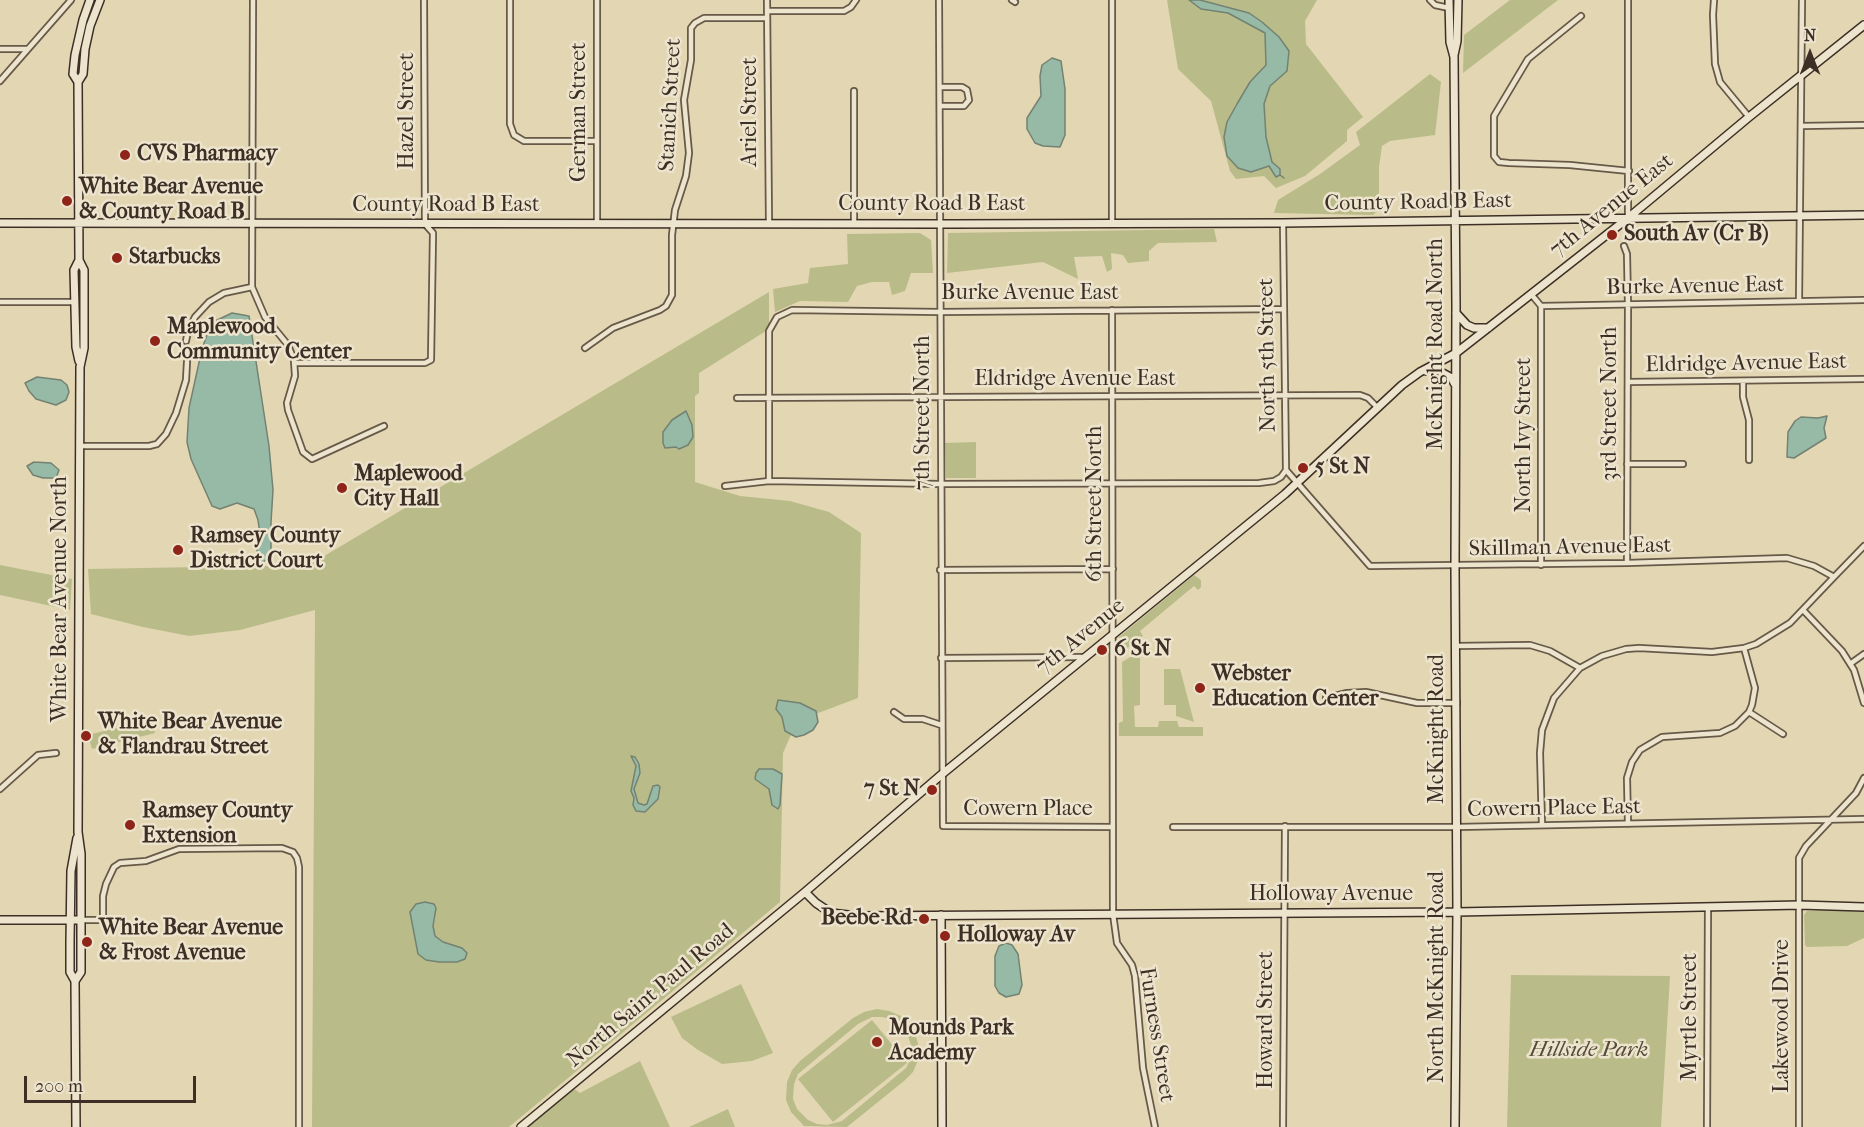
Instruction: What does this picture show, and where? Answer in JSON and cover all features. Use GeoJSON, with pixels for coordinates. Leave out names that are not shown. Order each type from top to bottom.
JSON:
{"type":"FeatureCollection","features":[{"type":"Feature","properties":{"kind":"street"},"geometry":{"type":"LineString","coordinates":[[0,81],[71,0]]}},
{"type":"Feature","properties":{"kind":"street","name":"White Bear Avenue North"},"geometry":{"type":"LineString","coordinates":[[75,981],[81,972],[81,854],[78,832],[80,367],[76,347],[74,270],[79,260],[78,82],[73,74],[83,20],[90,0]]}},
{"type":"Feature","properties":{"kind":"street","name":"White Bear Avenue North"},"geometry":{"type":"LineString","coordinates":[[78,82],[83,74],[90,26],[100,0]]}},
{"type":"Feature","properties":{"kind":"street"},"geometry":{"type":"LineString","coordinates":[[253,0],[252,287],[265,317],[288,345],[294,363],[295,376],[287,403],[288,410],[303,452],[312,459],[384,426]]}},
{"type":"Feature","properties":{"kind":"street","name":"Hazel Street"},"geometry":{"type":"LineString","coordinates":[[294,363],[425,363],[431,360],[433,233],[425,224],[424,0]]}},
{"type":"Feature","properties":{"kind":"street"},"geometry":{"type":"LineString","coordinates":[[510,0],[512,131],[517,138],[525,141],[597,141]]}},
{"type":"Feature","properties":{"kind":"street","name":"German Street"},"geometry":{"type":"LineString","coordinates":[[597,0],[597,224]]}},
{"type":"Feature","properties":{"kind":"street","name":"Ariel Street"},"geometry":{"type":"LineString","coordinates":[[767,0],[769,223]]}},
{"type":"Feature","properties":{"kind":"street"},"geometry":{"type":"LineString","coordinates":[[768,11],[844,10],[851,7],[856,0]]}},
{"type":"Feature","properties":{"kind":"street","name":"7th Street North"},"geometry":{"type":"LineString","coordinates":[[939,0],[943,826]]}},
{"type":"Feature","properties":{"kind":"street"},"geometry":{"type":"LineString","coordinates":[[1112,0],[1112,223]]}},
{"type":"Feature","properties":{"kind":"street"},"geometry":{"type":"LineString","coordinates":[[1430,0],[1435,5],[1449,4]]}},
{"type":"Feature","properties":{"kind":"street","name":"McKnight Road North"},"geometry":{"type":"LineString","coordinates":[[1456,631],[1454,57],[1457,41],[1458,0]]}},
{"type":"Feature","properties":{"kind":"street"},"geometry":{"type":"LineString","coordinates":[[1628,0],[1628,218]]}},
{"type":"Feature","properties":{"kind":"street"},"geometry":{"type":"LineString","coordinates":[[1714,0],[1715,64],[1720,82],[1749,117]]}},
{"type":"Feature","properties":{"kind":"street"},"geometry":{"type":"LineString","coordinates":[[1799,301],[1802,0]]}},
{"type":"Feature","properties":{"kind":"street","name":"McKnight Road North"},"geometry":{"type":"LineString","coordinates":[[1449,4],[1450,42],[1454,57]]}},
{"type":"Feature","properties":{"kind":"street"},"geometry":{"type":"LineString","coordinates":[[1581,16],[1527,58],[1494,116],[1494,156],[1499,162],[1509,164],[1570,165],[1629,171]]}},
{"type":"Feature","properties":{"kind":"street","name":"Stanich Street"},"geometry":{"type":"LineString","coordinates":[[585,348],[613,328],[660,310],[669,301],[672,291],[673,223],[688,165],[689,142],[685,125],[684,100],[691,60],[690,32],[695,23],[704,18],[767,18]]}},
{"type":"Feature","properties":{"kind":"street","name":"7th Avenue East"},"geometry":{"type":"LineString","coordinates":[[1377,407],[1420,372],[1456,353],[1488,328],[1628,218],[1864,25]]}},
{"type":"Feature","properties":{"kind":"street"},"geometry":{"type":"LineString","coordinates":[[0,49],[28,50]]}},
{"type":"Feature","properties":{"kind":"street"},"geometry":{"type":"LineString","coordinates":[[940,87],[965,89],[969,94],[969,100],[964,106],[940,106]]}},
{"type":"Feature","properties":{"kind":"street"},"geometry":{"type":"LineString","coordinates":[[854,90],[854,223]]}},
{"type":"Feature","properties":{"kind":"street"},"geometry":{"type":"LineString","coordinates":[[1801,126],[1864,124]]}},
{"type":"Feature","properties":{"kind":"street","name":"County Road B East"},"geometry":{"type":"LineString","coordinates":[[0,223],[1283,223],[1864,215]]}},
{"type":"Feature","properties":{"kind":"street","name":"North 5th Street"},"geometry":{"type":"LineString","coordinates":[[1283,223],[1286,470]]}},
{"type":"Feature","properties":{"kind":"street","name":"3rd Street North"},"geometry":{"type":"LineString","coordinates":[[1624,246],[1627,254],[1628,305],[1627,563]]}},
{"type":"Feature","properties":{"kind":"street","name":"White Bear Avenue North"},"geometry":{"type":"LineString","coordinates":[[79,260],[84,270],[84,348],[80,367]]}},
{"type":"Feature","properties":{"kind":"street"},"geometry":{"type":"LineString","coordinates":[[186,341],[191,323],[209,302],[224,293],[252,287]]}},
{"type":"Feature","properties":{"kind":"street"},"geometry":{"type":"LineString","coordinates":[[1531,294],[1541,306]]}},
{"type":"Feature","properties":{"kind":"street","name":"Burke Avenue East"},"geometry":{"type":"LineString","coordinates":[[1541,306],[1864,300]]}},
{"type":"Feature","properties":{"kind":"street"},"geometry":{"type":"LineString","coordinates":[[0,302],[84,302]]}},
{"type":"Feature","properties":{"kind":"street","name":"North Ivy Street"},"geometry":{"type":"LineString","coordinates":[[1541,306],[1541,565]]}},
{"type":"Feature","properties":{"kind":"street","name":"Burke Avenue East"},"geometry":{"type":"LineString","coordinates":[[769,398],[769,331],[777,317],[792,310],[940,312],[1284,309]]}},
{"type":"Feature","properties":{"kind":"street","name":"6th Street North"},"geometry":{"type":"LineString","coordinates":[[1112,310],[1113,914]]}},
{"type":"Feature","properties":{"kind":"street"},"geometry":{"type":"LineString","coordinates":[[1456,313],[1474,328],[1488,328]]}},
{"type":"Feature","properties":{"kind":"street"},"geometry":{"type":"LineString","coordinates":[[80,446],[157,444],[166,434],[176,413],[186,380],[187,362]]}},
{"type":"Feature","properties":{"kind":"street"},"geometry":{"type":"LineString","coordinates":[[1420,372],[1437,370],[1452,378],[1456,385]]}},
{"type":"Feature","properties":{"kind":"street","name":"Eldridge Avenue East"},"geometry":{"type":"LineString","coordinates":[[1628,382],[1864,379]]}},
{"type":"Feature","properties":{"kind":"street"},"geometry":{"type":"LineString","coordinates":[[1743,381],[1743,397],[1749,420],[1749,460]]}},
{"type":"Feature","properties":{"kind":"street","name":"Eldridge Avenue East"},"geometry":{"type":"LineString","coordinates":[[737,398],[1363,396],[1377,407]]}},
{"type":"Feature","properties":{"kind":"street"},"geometry":{"type":"LineString","coordinates":[[769,398],[769,481]]}},
{"type":"Feature","properties":{"kind":"street","name":"7th Avenue"},"geometry":{"type":"LineString","coordinates":[[805,892],[941,775],[1298,482],[1377,407]]}},
{"type":"Feature","properties":{"kind":"street"},"geometry":{"type":"LineString","coordinates":[[1627,465],[1683,464]]}},
{"type":"Feature","properties":{"kind":"street"},"geometry":{"type":"LineString","coordinates":[[726,486],[769,481],[940,484],[1259,483],[1274,481],[1286,470],[1298,482]]}},
{"type":"Feature","properties":{"kind":"street","name":"Skillman Avenue East"},"geometry":{"type":"LineString","coordinates":[[1298,482],[1370,566],[1455,567],[1787,558],[1814,566],[1834,577]]}},
{"type":"Feature","properties":{"kind":"street"},"geometry":{"type":"LineString","coordinates":[[1542,825],[1540,753],[1542,730],[1554,698],[1580,668],[1602,656],[1626,649],[1712,652],[1744,648],[1767,639],[1780,631],[1803,610],[1864,546]]}},
{"type":"Feature","properties":{"kind":"street"},"geometry":{"type":"LineString","coordinates":[[940,570],[1113,569]]}},
{"type":"Feature","properties":{"kind":"street"},"geometry":{"type":"LineString","coordinates":[[1803,610],[1828,635],[1850,664],[1864,703]]}},
{"type":"Feature","properties":{"kind":"street","name":"McKnight Road"},"geometry":{"type":"LineString","coordinates":[[1456,631],[1457,826]]}},
{"type":"Feature","properties":{"kind":"street"},"geometry":{"type":"LineString","coordinates":[[1455,646],[1530,645],[1550,651],[1580,668]]}},
{"type":"Feature","properties":{"kind":"street"},"geometry":{"type":"LineString","coordinates":[[1628,824],[1627,778],[1632,762],[1640,750],[1662,737],[1720,733],[1735,726],[1749,712],[1755,688],[1744,648]]}},
{"type":"Feature","properties":{"kind":"street"},"geometry":{"type":"LineString","coordinates":[[1850,664],[1864,654]]}},
{"type":"Feature","properties":{"kind":"street"},"geometry":{"type":"LineString","coordinates":[[941,658],[1086,657]]}},
{"type":"Feature","properties":{"kind":"street"},"geometry":{"type":"LineString","coordinates":[[1326,698],[1347,693],[1366,692],[1417,703],[1457,703]]}},
{"type":"Feature","properties":{"kind":"street"},"geometry":{"type":"LineString","coordinates":[[894,712],[904,718],[923,719],[941,725]]}},
{"type":"Feature","properties":{"kind":"street"},"geometry":{"type":"LineString","coordinates":[[1749,712],[1783,734]]}},
{"type":"Feature","properties":{"kind":"street"},"geometry":{"type":"LineString","coordinates":[[0,789],[38,755],[56,753]]}},
{"type":"Feature","properties":{"kind":"street","name":"Lakewood Drive"},"geometry":{"type":"LineString","coordinates":[[1799,1127],[1799,858],[1806,846],[1856,793],[1864,778]]}},
{"type":"Feature","properties":{"kind":"street","name":"Cowern Place East"},"geometry":{"type":"LineString","coordinates":[[1173,827],[1457,826],[1864,819]]}},
{"type":"Feature","properties":{"kind":"street","name":"Cowern Place"},"geometry":{"type":"LineString","coordinates":[[943,826],[1113,827]]}},
{"type":"Feature","properties":{"kind":"street"},"geometry":{"type":"LineString","coordinates":[[1284,914],[1285,826]]}},
{"type":"Feature","properties":{"kind":"street","name":"North McKnight Road"},"geometry":{"type":"LineString","coordinates":[[1455,1127],[1457,826]]}},
{"type":"Feature","properties":{"kind":"street","name":"White Bear Avenue North"},"geometry":{"type":"LineString","coordinates":[[76,1127],[75,981],[70,972],[70,920],[73,854],[78,832]]}},
{"type":"Feature","properties":{"kind":"street"},"geometry":{"type":"LineString","coordinates":[[0,920],[103,920],[103,896],[106,884],[114,867],[120,863],[146,861],[179,849],[282,848],[291,850],[296,855],[299,867],[299,1127]]}},
{"type":"Feature","properties":{"kind":"street","name":"Holloway Avenue"},"geometry":{"type":"LineString","coordinates":[[805,892],[831,913],[857,916],[1457,912],[1800,905],[1864,907]]}},
{"type":"Feature","properties":{"kind":"street","name":"North Saint Paul Road"},"geometry":{"type":"LineString","coordinates":[[521,1127],[805,892]]}},
{"type":"Feature","properties":{"kind":"street","name":"Myrtle Street"},"geometry":{"type":"LineString","coordinates":[[1707,1127],[1708,907]]}},
{"type":"Feature","properties":{"kind":"street","name":"Furness Street"},"geometry":{"type":"LineString","coordinates":[[1113,914],[1117,943],[1132,966],[1135,976],[1143,1068],[1155,1127]]}},
{"type":"Feature","properties":{"kind":"street","name":"Howard Street"},"geometry":{"type":"LineString","coordinates":[[1283,1127],[1284,914]]}},
{"type":"Feature","properties":{"kind":"street"},"geometry":{"type":"LineString","coordinates":[[941,915],[942,1127]]}},
{"type":"Feature","properties":{"kind":"green space"},"geometry":{"type":"Polygon","coordinates":[[[1167,0],[1317,0],[1305,21],[1306,44],[1363,117],[1347,130],[1347,141],[1305,176],[1276,188],[1264,176],[1236,179],[1230,171],[1211,101],[1178,69],[1167,0]]]}},
{"type":"Feature","properties":{"kind":"green space"},"geometry":{"type":"Polygon","coordinates":[[[1510,0],[1558,0],[1463,73],[1464,35],[1510,0]]]}},
{"type":"Feature","properties":{"kind":"green space"},"geometry":{"type":"Polygon","coordinates":[[[1430,74],[1441,82],[1435,135],[1390,141],[1382,146],[1379,167],[1379,209],[1373,215],[1274,213],[1278,200],[1320,174],[1360,145],[1356,132],[1430,74]]]}},
{"type":"Feature","properties":{"kind":"green space"},"geometry":{"type":"Polygon","coordinates":[[[1214,229],[1217,242],[1158,243],[1149,251],[1149,261],[1128,263],[1123,255],[1111,253],[1112,269],[1107,272],[1102,256],[1074,257],[1078,279],[1043,262],[947,273],[948,233],[1214,229]]]}},
{"type":"Feature","properties":{"kind":"green space"},"geometry":{"type":"Polygon","coordinates":[[[920,233],[931,240],[933,273],[911,273],[905,291],[892,295],[889,282],[872,282],[857,286],[848,302],[800,301],[775,312],[773,289],[808,283],[810,268],[848,264],[847,234],[920,233]]]}},
{"type":"Feature","properties":{"kind":"green space"},"geometry":{"type":"Polygon","coordinates":[[[769,292],[769,329],[699,373],[699,393],[695,396],[695,482],[740,496],[790,501],[829,512],[861,533],[858,698],[797,721],[783,753],[780,902],[509,1127],[312,1127],[315,610],[240,630],[189,636],[91,614],[88,569],[309,565],[769,292]]]}},
{"type":"Feature","properties":{"kind":"green space"},"geometry":{"type":"Polygon","coordinates":[[[976,442],[976,478],[946,478],[945,443],[976,442]]]}},
{"type":"Feature","properties":{"kind":"green space"},"geometry":{"type":"Polygon","coordinates":[[[0,565],[72,579],[70,610],[0,595],[0,565]]]}},
{"type":"Feature","properties":{"kind":"green space"},"geometry":{"type":"Polygon","coordinates":[[[1194,575],[1201,580],[1201,587],[1198,590],[1194,586],[1140,631],[1143,636],[1125,650],[1119,651],[1119,637],[1194,575]]]}},
{"type":"Feature","properties":{"kind":"green space"},"geometry":{"type":"Polygon","coordinates":[[[1140,651],[1140,705],[1134,706],[1135,727],[1158,727],[1159,721],[1177,721],[1179,727],[1203,727],[1203,736],[1119,736],[1119,723],[1123,721],[1122,662],[1140,651]]]}},
{"type":"Feature","properties":{"kind":"green space"},"geometry":{"type":"Polygon","coordinates":[[[1164,669],[1180,669],[1194,722],[1176,716],[1176,705],[1164,705],[1164,669]]]}},
{"type":"Feature","properties":{"kind":"green space"},"geometry":{"type":"Polygon","coordinates":[[[151,719],[155,733],[92,749],[88,735],[151,719]]]}},
{"type":"Feature","properties":{"kind":"green space"},"geometry":{"type":"Polygon","coordinates":[[[1807,911],[1864,912],[1864,938],[1847,946],[1807,947],[1805,945],[1804,915],[1807,911]]]}},
{"type":"Feature","properties":{"kind":"green space","name":"Hillside Park"},"geometry":{"type":"Polygon","coordinates":[[[1511,975],[1670,976],[1661,1127],[1507,1127],[1511,975]]]}},
{"type":"Feature","properties":{"kind":"green space"},"geometry":{"type":"Polygon","coordinates":[[[741,984],[773,1053],[752,1061],[722,1064],[682,1038],[671,1017],[741,984]]]}},
{"type":"Feature","properties":{"kind":"green space"},"geometry":{"type":"Polygon","coordinates":[[[877,1009],[889,1011],[901,1016],[914,1029],[919,1048],[918,1060],[913,1072],[847,1127],[804,1126],[791,1112],[786,1100],[787,1082],[792,1070],[853,1018],[877,1009]],[[872,1017],[858,1024],[798,1074],[794,1084],[793,1099],[797,1109],[808,1120],[827,1125],[842,1121],[906,1068],[911,1058],[912,1048],[907,1033],[892,1019],[872,1017]]]}},
{"type":"Feature","properties":{"kind":"green space"},"geometry":{"type":"Polygon","coordinates":[[[872,1020],[907,1063],[833,1122],[798,1079],[872,1020]]]}},
{"type":"Feature","properties":{"kind":"green space"},"geometry":{"type":"Polygon","coordinates":[[[640,1061],[670,1127],[521,1127],[570,1086],[580,1093],[640,1061]]]}},
{"type":"Feature","properties":{"kind":"green space"},"geometry":{"type":"Polygon","coordinates":[[[728,1109],[735,1127],[689,1127],[728,1109]]]}},
{"type":"Feature","properties":{"kind":"shaded area"},"geometry":{"type":"Polygon","coordinates":[[[1189,0],[1200,0],[1249,13],[1279,37],[1289,51],[1287,71],[1270,86],[1264,104],[1266,137],[1272,162],[1280,169],[1280,175],[1276,177],[1269,166],[1251,172],[1238,168],[1227,156],[1224,137],[1227,122],[1237,104],[1250,82],[1266,65],[1265,33],[1228,13],[1201,9],[1189,0]]]}},
{"type":"Feature","properties":{"kind":"shaded area"},"geometry":{"type":"Polygon","coordinates":[[[1052,58],[1061,61],[1065,89],[1065,135],[1060,147],[1035,143],[1027,129],[1027,118],[1041,96],[1042,65],[1052,58]]]}},
{"type":"Feature","properties":{"kind":"shaded area"},"geometry":{"type":"Polygon","coordinates":[[[232,313],[249,316],[269,446],[273,490],[271,556],[262,563],[258,561],[256,539],[260,534],[254,509],[237,503],[220,509],[212,506],[191,459],[187,442],[189,408],[202,349],[211,323],[232,313]]]}},
{"type":"Feature","properties":{"kind":"shaded area"},"geometry":{"type":"Polygon","coordinates":[[[37,377],[61,380],[67,385],[69,392],[66,400],[56,405],[36,399],[25,383],[37,377]]]}},
{"type":"Feature","properties":{"kind":"shaded area"},"geometry":{"type":"Polygon","coordinates":[[[686,411],[692,425],[693,437],[688,445],[679,449],[665,448],[663,432],[672,420],[686,411]]]}},
{"type":"Feature","properties":{"kind":"shaded area"},"geometry":{"type":"Polygon","coordinates":[[[1827,416],[1824,428],[1826,438],[1794,458],[1787,457],[1788,432],[1795,421],[1801,417],[1827,416]]]}},
{"type":"Feature","properties":{"kind":"shaded area"},"geometry":{"type":"Polygon","coordinates":[[[34,462],[51,463],[59,470],[56,478],[33,475],[27,466],[34,462]]]}},
{"type":"Feature","properties":{"kind":"shaded area"},"geometry":{"type":"Polygon","coordinates":[[[778,700],[800,703],[816,711],[818,722],[813,730],[796,737],[785,731],[782,717],[776,709],[778,700]]]}},
{"type":"Feature","properties":{"kind":"shaded area"},"geometry":{"type":"Polygon","coordinates":[[[631,756],[635,757],[639,764],[640,773],[634,789],[638,803],[647,804],[653,786],[660,787],[658,799],[645,812],[636,811],[633,805],[634,798],[631,791],[636,766],[631,756]]]}},
{"type":"Feature","properties":{"kind":"shaded area"},"geometry":{"type":"Polygon","coordinates":[[[759,769],[773,769],[782,774],[778,809],[772,805],[769,789],[755,779],[759,769]]]}},
{"type":"Feature","properties":{"kind":"shaded area"},"geometry":{"type":"Polygon","coordinates":[[[425,902],[434,904],[436,908],[433,926],[435,936],[443,942],[462,948],[467,953],[465,959],[457,962],[439,962],[426,960],[418,954],[410,912],[416,904],[425,902]]]}},
{"type":"Feature","properties":{"kind":"shaded area"},"geometry":{"type":"Polygon","coordinates":[[[1006,943],[1012,945],[1018,954],[1022,985],[1019,994],[1006,997],[999,993],[995,986],[995,956],[999,946],[1006,943]]]}},
{"type":"Feature","properties":{"kind":"waterway"},"geometry":{"type":"LineString","coordinates":[[1280,175],[1284,178]]}},
{"type":"Feature","properties":{"kind":"place","name":"CVS Pharmacy"},"geometry":{"type":"Point","coordinates":[125,155]}},
{"type":"Feature","properties":{"kind":"place","name":"White Bear Avenue & County Road B"},"geometry":{"type":"Point","coordinates":[67,201]}},
{"type":"Feature","properties":{"kind":"place","name":"South Av (Cr B)"},"geometry":{"type":"Point","coordinates":[1612,235]}},
{"type":"Feature","properties":{"kind":"place","name":"Starbucks"},"geometry":{"type":"Point","coordinates":[117,258]}},
{"type":"Feature","properties":{"kind":"place","name":"Maplewood Community Center"},"geometry":{"type":"Point","coordinates":[155,341]}},
{"type":"Feature","properties":{"kind":"place","name":"5 St N"},"geometry":{"type":"Point","coordinates":[1303,468]}},
{"type":"Feature","properties":{"kind":"place","name":"Maplewood City Hall"},"geometry":{"type":"Point","coordinates":[342,488]}},
{"type":"Feature","properties":{"kind":"place","name":"Ramsey County District Court"},"geometry":{"type":"Point","coordinates":[178,550]}},
{"type":"Feature","properties":{"kind":"place","name":"6 St N"},"geometry":{"type":"Point","coordinates":[1102,650]}},
{"type":"Feature","properties":{"kind":"place","name":"Webster Education Center"},"geometry":{"type":"Point","coordinates":[1200,688]}},
{"type":"Feature","properties":{"kind":"place","name":"White Bear Avenue & Flandrau Street"},"geometry":{"type":"Point","coordinates":[86,736]}},
{"type":"Feature","properties":{"kind":"place","name":"7 St N"},"geometry":{"type":"Point","coordinates":[932,790]}},
{"type":"Feature","properties":{"kind":"place","name":"Ramsey County Extension"},"geometry":{"type":"Point","coordinates":[130,825]}},
{"type":"Feature","properties":{"kind":"place","name":"Beebe Rd"},"geometry":{"type":"Point","coordinates":[924,919]}},
{"type":"Feature","properties":{"kind":"place","name":"Holloway Av"},"geometry":{"type":"Point","coordinates":[945,936]}},
{"type":"Feature","properties":{"kind":"place","name":"White Bear Avenue & Frost Avenue"},"geometry":{"type":"Point","coordinates":[87,942]}},
{"type":"Feature","properties":{"kind":"place","name":"Mounds Park Academy"},"geometry":{"type":"Point","coordinates":[877,1042]}}]}
